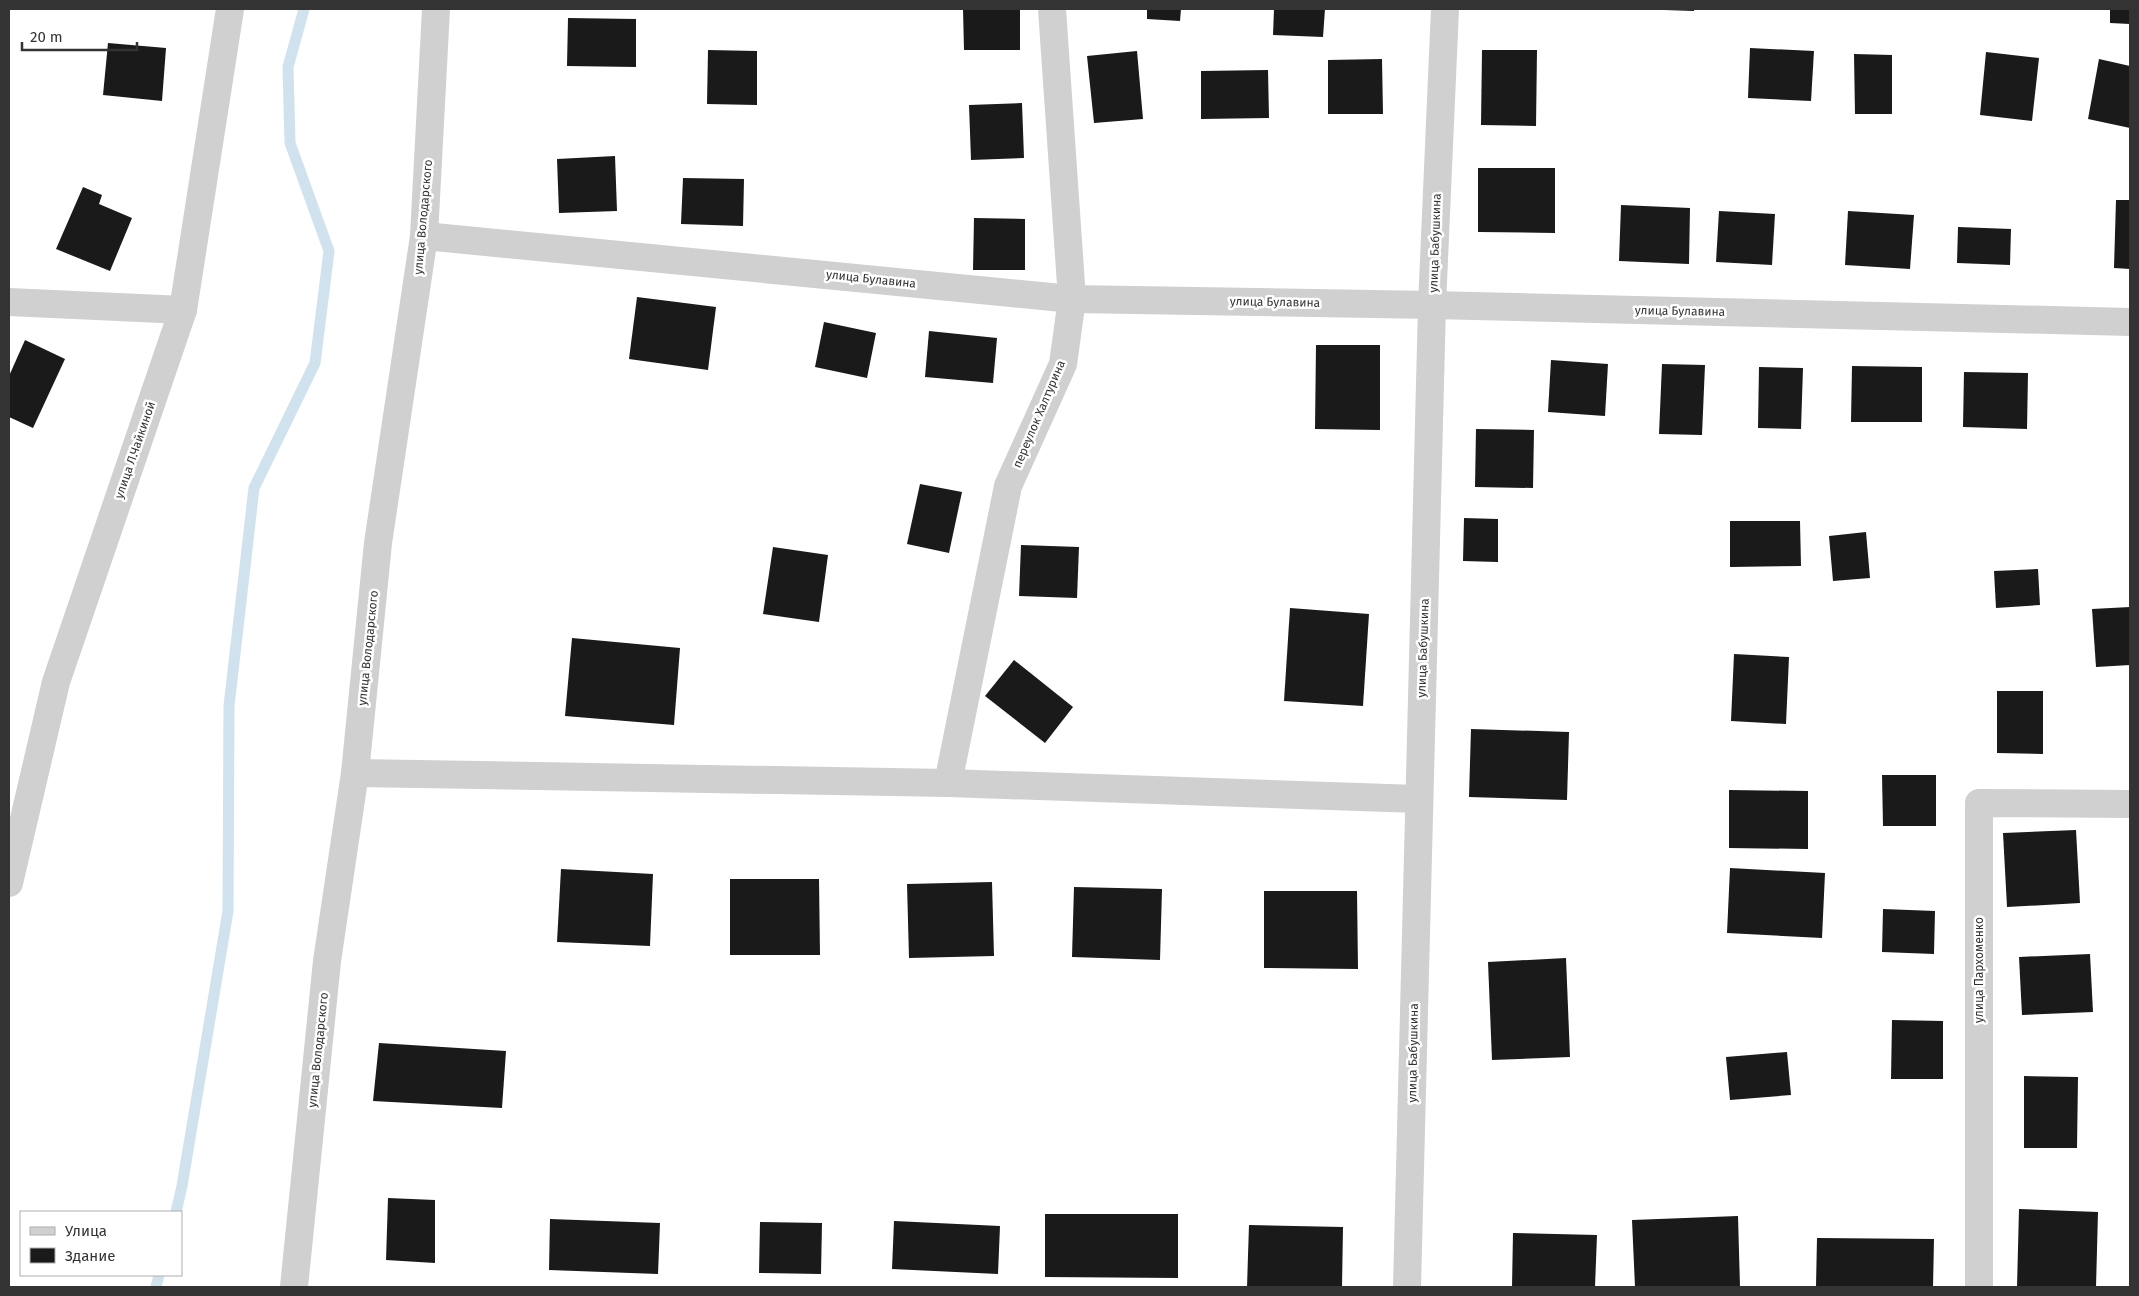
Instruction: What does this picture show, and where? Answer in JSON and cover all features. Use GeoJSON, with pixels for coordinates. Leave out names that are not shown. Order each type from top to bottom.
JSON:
{"type":"FeatureCollection","features":[{"type":"Feature","properties":{"kind":"street","name":"улица Л.Чайкиной"},"geometry":{"type":"LineString","coordinates":[[9,883],[56,682],[183,310],[230,9]]}},
{"type":"Feature","properties":{"kind":"street","name":"улица Володарского"},"geometry":{"type":"LineString","coordinates":[[294,1287],[327,961],[354,773],[378,543],[424,236],[436,9]]}},
{"type":"Feature","properties":{"kind":"street","name":"переулок Халтурина"},"geometry":{"type":"LineString","coordinates":[[948,783],[1008,486],[1063,364],[1072,299],[1052,9]]}},
{"type":"Feature","properties":{"kind":"street","name":"улица Бабушкина"},"geometry":{"type":"LineString","coordinates":[[1407,1287],[1432,305],[1445,9]]}},
{"type":"Feature","properties":{"kind":"street","name":"улица Булавина"},"geometry":{"type":"LineString","coordinates":[[424,236],[1072,299],[1432,305],[2130,322]]}},
{"type":"Feature","properties":{"kind":"street"},"geometry":{"type":"LineString","coordinates":[[9,302],[183,310]]}},
{"type":"Feature","properties":{"kind":"street"},"geometry":{"type":"LineString","coordinates":[[354,773],[948,783],[1418,799]]}},
{"type":"Feature","properties":{"kind":"street","name":"улица Пархоменко"},"geometry":{"type":"LineString","coordinates":[[1979,1287],[1979,803],[2130,804]]}},
{"type":"Feature","properties":{"kind":"building"},"geometry":{"type":"Polygon","coordinates":[[[963,9],[1020,9],[1020,50],[964,50],[963,9]]]}},
{"type":"Feature","properties":{"kind":"building"},"geometry":{"type":"Polygon","coordinates":[[[1147,9],[1181,9],[1180,21],[1147,19],[1147,9]]]}},
{"type":"Feature","properties":{"kind":"building"},"geometry":{"type":"Polygon","coordinates":[[[1274,9],[1325,9],[1323,37],[1273,35],[1274,9]]]}},
{"type":"Feature","properties":{"kind":"building"},"geometry":{"type":"Polygon","coordinates":[[[1694,9],[1694,11],[1664,10],[1694,9]]]}},
{"type":"Feature","properties":{"kind":"building"},"geometry":{"type":"Polygon","coordinates":[[[2110,9],[2130,9],[2130,24],[2110,23],[2110,9]]]}},
{"type":"Feature","properties":{"kind":"building"},"geometry":{"type":"Polygon","coordinates":[[[568,18],[636,19],[636,67],[567,66],[568,18]]]}},
{"type":"Feature","properties":{"kind":"building"},"geometry":{"type":"Polygon","coordinates":[[[108,43],[166,48],[162,101],[103,95],[108,43]]]}},
{"type":"Feature","properties":{"kind":"building"},"geometry":{"type":"Polygon","coordinates":[[[1750,48],[1814,51],[1811,101],[1748,98],[1750,48]]]}},
{"type":"Feature","properties":{"kind":"building"},"geometry":{"type":"Polygon","coordinates":[[[708,50],[757,51],[757,105],[707,104],[708,50]]]}},
{"type":"Feature","properties":{"kind":"building"},"geometry":{"type":"Polygon","coordinates":[[[1482,50],[1537,50],[1536,126],[1481,125],[1482,50]]]}},
{"type":"Feature","properties":{"kind":"building"},"geometry":{"type":"Polygon","coordinates":[[[1137,51],[1143,119],[1094,123],[1087,56],[1137,51]]]}},
{"type":"Feature","properties":{"kind":"building"},"geometry":{"type":"Polygon","coordinates":[[[1986,52],[2039,58],[2032,121],[1980,115],[1986,52]]]}},
{"type":"Feature","properties":{"kind":"building"},"geometry":{"type":"Polygon","coordinates":[[[1854,54],[1892,55],[1892,114],[1855,114],[1854,54]]]}},
{"type":"Feature","properties":{"kind":"building"},"geometry":{"type":"Polygon","coordinates":[[[1382,59],[1383,114],[1328,114],[1328,60],[1382,59]]]}},
{"type":"Feature","properties":{"kind":"building"},"geometry":{"type":"Polygon","coordinates":[[[2099,59],[2130,66],[2130,128],[2088,119],[2099,59]]]}},
{"type":"Feature","properties":{"kind":"building"},"geometry":{"type":"Polygon","coordinates":[[[1268,70],[1269,118],[1201,119],[1201,71],[1268,70]]]}},
{"type":"Feature","properties":{"kind":"building"},"geometry":{"type":"Polygon","coordinates":[[[1022,103],[1024,158],[971,160],[969,105],[1022,103]]]}},
{"type":"Feature","properties":{"kind":"building"},"geometry":{"type":"Polygon","coordinates":[[[615,156],[617,211],[559,213],[557,159],[615,156]]]}},
{"type":"Feature","properties":{"kind":"building"},"geometry":{"type":"Polygon","coordinates":[[[1478,168],[1555,168],[1555,233],[1478,232],[1478,168]]]}},
{"type":"Feature","properties":{"kind":"building"},"geometry":{"type":"Polygon","coordinates":[[[683,178],[744,179],[743,226],[681,224],[683,178]]]}},
{"type":"Feature","properties":{"kind":"building"},"geometry":{"type":"Polygon","coordinates":[[[83,187],[102,195],[99,204],[132,218],[110,271],[56,249],[83,187]]]}},
{"type":"Feature","properties":{"kind":"building"},"geometry":{"type":"Polygon","coordinates":[[[2116,200],[2130,200],[2130,269],[2114,268],[2116,200]]]}},
{"type":"Feature","properties":{"kind":"building"},"geometry":{"type":"Polygon","coordinates":[[[1621,205],[1690,208],[1689,264],[1619,261],[1621,205]]]}},
{"type":"Feature","properties":{"kind":"building"},"geometry":{"type":"Polygon","coordinates":[[[1719,211],[1775,214],[1772,265],[1716,262],[1719,211]]]}},
{"type":"Feature","properties":{"kind":"building"},"geometry":{"type":"Polygon","coordinates":[[[1848,211],[1914,215],[1910,269],[1845,265],[1848,211]]]}},
{"type":"Feature","properties":{"kind":"building"},"geometry":{"type":"Polygon","coordinates":[[[974,218],[1025,219],[1025,270],[973,270],[974,218]]]}},
{"type":"Feature","properties":{"kind":"building"},"geometry":{"type":"Polygon","coordinates":[[[1958,227],[2011,229],[2010,265],[1957,263],[1958,227]]]}},
{"type":"Feature","properties":{"kind":"building"},"geometry":{"type":"Polygon","coordinates":[[[637,297],[716,307],[708,370],[629,359],[637,297]]]}},
{"type":"Feature","properties":{"kind":"building"},"geometry":{"type":"Polygon","coordinates":[[[824,322],[876,333],[867,378],[815,367],[824,322]]]}},
{"type":"Feature","properties":{"kind":"building"},"geometry":{"type":"Polygon","coordinates":[[[929,331],[997,338],[993,383],[925,377],[929,331]]]}},
{"type":"Feature","properties":{"kind":"building"},"geometry":{"type":"Polygon","coordinates":[[[25,340],[65,359],[33,428],[9,417],[9,376],[25,340]]]}},
{"type":"Feature","properties":{"kind":"building"},"geometry":{"type":"Polygon","coordinates":[[[1316,345],[1380,345],[1380,430],[1315,429],[1316,345]]]}},
{"type":"Feature","properties":{"kind":"building"},"geometry":{"type":"Polygon","coordinates":[[[1551,360],[1608,364],[1605,416],[1548,412],[1551,360]]]}},
{"type":"Feature","properties":{"kind":"building"},"geometry":{"type":"Polygon","coordinates":[[[1662,364],[1705,365],[1702,435],[1659,434],[1662,364]]]}},
{"type":"Feature","properties":{"kind":"building"},"geometry":{"type":"Polygon","coordinates":[[[1852,366],[1922,367],[1922,422],[1851,422],[1852,366]]]}},
{"type":"Feature","properties":{"kind":"building"},"geometry":{"type":"Polygon","coordinates":[[[1759,367],[1803,368],[1801,429],[1758,428],[1759,367]]]}},
{"type":"Feature","properties":{"kind":"building"},"geometry":{"type":"Polygon","coordinates":[[[1964,372],[2028,373],[2027,429],[1963,427],[1964,372]]]}},
{"type":"Feature","properties":{"kind":"building"},"geometry":{"type":"Polygon","coordinates":[[[1476,429],[1534,430],[1533,488],[1475,487],[1476,429]]]}},
{"type":"Feature","properties":{"kind":"building"},"geometry":{"type":"Polygon","coordinates":[[[920,484],[962,492],[949,553],[907,544],[920,484]]]}},
{"type":"Feature","properties":{"kind":"building"},"geometry":{"type":"Polygon","coordinates":[[[1464,518],[1498,519],[1498,562],[1463,561],[1464,518]]]}},
{"type":"Feature","properties":{"kind":"building"},"geometry":{"type":"Polygon","coordinates":[[[1730,521],[1800,521],[1801,566],[1730,567],[1730,521]]]}},
{"type":"Feature","properties":{"kind":"building"},"geometry":{"type":"Polygon","coordinates":[[[1866,532],[1870,578],[1833,581],[1829,536],[1866,532]]]}},
{"type":"Feature","properties":{"kind":"building"},"geometry":{"type":"Polygon","coordinates":[[[1021,545],[1079,547],[1077,598],[1019,596],[1021,545]]]}},
{"type":"Feature","properties":{"kind":"building"},"geometry":{"type":"Polygon","coordinates":[[[773,547],[828,555],[819,622],[763,614],[773,547]]]}},
{"type":"Feature","properties":{"kind":"building"},"geometry":{"type":"Polygon","coordinates":[[[2038,569],[2040,605],[1996,608],[1994,571],[2038,569]]]}},
{"type":"Feature","properties":{"kind":"building"},"geometry":{"type":"Polygon","coordinates":[[[2130,607],[2130,665],[2096,667],[2092,609],[2130,607]]]}},
{"type":"Feature","properties":{"kind":"building"},"geometry":{"type":"Polygon","coordinates":[[[1290,608],[1369,614],[1363,706],[1284,701],[1290,608]]]}},
{"type":"Feature","properties":{"kind":"building"},"geometry":{"type":"Polygon","coordinates":[[[572,638],[680,648],[674,725],[565,716],[572,638]]]}},
{"type":"Feature","properties":{"kind":"building"},"geometry":{"type":"Polygon","coordinates":[[[1734,654],[1789,657],[1786,724],[1731,721],[1734,654]]]}},
{"type":"Feature","properties":{"kind":"building"},"geometry":{"type":"Polygon","coordinates":[[[1014,660],[1073,707],[1045,743],[985,696],[1014,660]]]}},
{"type":"Feature","properties":{"kind":"building"},"geometry":{"type":"Polygon","coordinates":[[[1997,691],[2043,691],[2043,754],[1997,753],[1997,691]]]}},
{"type":"Feature","properties":{"kind":"building"},"geometry":{"type":"Polygon","coordinates":[[[1471,729],[1569,732],[1567,800],[1469,797],[1471,729]]]}},
{"type":"Feature","properties":{"kind":"building"},"geometry":{"type":"Polygon","coordinates":[[[1882,775],[1936,775],[1936,826],[1883,826],[1882,775]]]}},
{"type":"Feature","properties":{"kind":"building"},"geometry":{"type":"Polygon","coordinates":[[[1729,790],[1808,791],[1808,849],[1729,848],[1729,790]]]}},
{"type":"Feature","properties":{"kind":"building"},"geometry":{"type":"Polygon","coordinates":[[[2076,830],[2080,903],[2007,907],[2003,833],[2076,830]]]}},
{"type":"Feature","properties":{"kind":"building"},"geometry":{"type":"Polygon","coordinates":[[[1730,868],[1825,873],[1822,938],[1727,933],[1730,868]]]}},
{"type":"Feature","properties":{"kind":"building"},"geometry":{"type":"Polygon","coordinates":[[[561,869],[653,874],[650,946],[557,942],[561,869]]]}},
{"type":"Feature","properties":{"kind":"building"},"geometry":{"type":"Polygon","coordinates":[[[730,879],[819,879],[820,955],[730,955],[730,879]]]}},
{"type":"Feature","properties":{"kind":"building"},"geometry":{"type":"Polygon","coordinates":[[[992,882],[994,956],[909,958],[907,884],[992,882]]]}},
{"type":"Feature","properties":{"kind":"building"},"geometry":{"type":"Polygon","coordinates":[[[1074,887],[1162,889],[1160,960],[1072,957],[1074,887]]]}},
{"type":"Feature","properties":{"kind":"building"},"geometry":{"type":"Polygon","coordinates":[[[1264,891],[1357,891],[1358,969],[1264,968],[1264,891]]]}},
{"type":"Feature","properties":{"kind":"building"},"geometry":{"type":"Polygon","coordinates":[[[1883,909],[1935,911],[1934,954],[1882,952],[1883,909]]]}},
{"type":"Feature","properties":{"kind":"building"},"geometry":{"type":"Polygon","coordinates":[[[2090,954],[2093,1012],[2022,1015],[2019,957],[2090,954]]]}},
{"type":"Feature","properties":{"kind":"building"},"geometry":{"type":"Polygon","coordinates":[[[1566,958],[1570,1057],[1492,1060],[1488,962],[1566,958]]]}},
{"type":"Feature","properties":{"kind":"building"},"geometry":{"type":"Polygon","coordinates":[[[1892,1020],[1943,1021],[1943,1079],[1891,1079],[1892,1020]]]}},
{"type":"Feature","properties":{"kind":"building"},"geometry":{"type":"Polygon","coordinates":[[[379,1043],[506,1051],[502,1108],[373,1101],[379,1043]]]}},
{"type":"Feature","properties":{"kind":"building"},"geometry":{"type":"Polygon","coordinates":[[[1787,1052],[1791,1095],[1730,1100],[1726,1057],[1787,1052]]]}},
{"type":"Feature","properties":{"kind":"building"},"geometry":{"type":"Polygon","coordinates":[[[2024,1076],[2078,1077],[2077,1148],[2024,1148],[2024,1076]]]}},
{"type":"Feature","properties":{"kind":"building"},"geometry":{"type":"Polygon","coordinates":[[[388,1198],[435,1200],[435,1263],[386,1260],[388,1198]]]}},
{"type":"Feature","properties":{"kind":"building"},"geometry":{"type":"Polygon","coordinates":[[[2019,1209],[2098,1212],[2096,1287],[2017,1287],[2019,1209]]]}},
{"type":"Feature","properties":{"kind":"building"},"geometry":{"type":"Polygon","coordinates":[[[1045,1214],[1178,1214],[1178,1278],[1045,1277],[1045,1214]]]}},
{"type":"Feature","properties":{"kind":"building"},"geometry":{"type":"Polygon","coordinates":[[[1738,1216],[1740,1287],[1635,1287],[1632,1220],[1738,1216]]]}},
{"type":"Feature","properties":{"kind":"building"},"geometry":{"type":"Polygon","coordinates":[[[550,1219],[660,1223],[658,1274],[549,1270],[550,1219]]]}},
{"type":"Feature","properties":{"kind":"building"},"geometry":{"type":"Polygon","coordinates":[[[894,1221],[1000,1226],[998,1274],[892,1269],[894,1221]]]}},
{"type":"Feature","properties":{"kind":"building"},"geometry":{"type":"Polygon","coordinates":[[[760,1222],[822,1223],[821,1274],[759,1273],[760,1222]]]}},
{"type":"Feature","properties":{"kind":"building"},"geometry":{"type":"Polygon","coordinates":[[[1249,1225],[1343,1227],[1342,1287],[1247,1287],[1249,1225]]]}},
{"type":"Feature","properties":{"kind":"building"},"geometry":{"type":"Polygon","coordinates":[[[1513,1233],[1597,1235],[1595,1287],[1512,1287],[1513,1233]]]}},
{"type":"Feature","properties":{"kind":"building"},"geometry":{"type":"Polygon","coordinates":[[[1817,1238],[1934,1239],[1933,1287],[1816,1286],[1817,1238]]]}},
{"type":"Feature","properties":{"kind":"waterway"},"geometry":{"type":"LineString","coordinates":[[176,1211],[228,911],[229,706],[254,488],[315,363],[329,251],[290,143],[288,67],[304,9]]}},
{"type":"Feature","properties":{"kind":"waterway"},"geometry":{"type":"LineString","coordinates":[[156,1287],[159,1276]]}}]}
